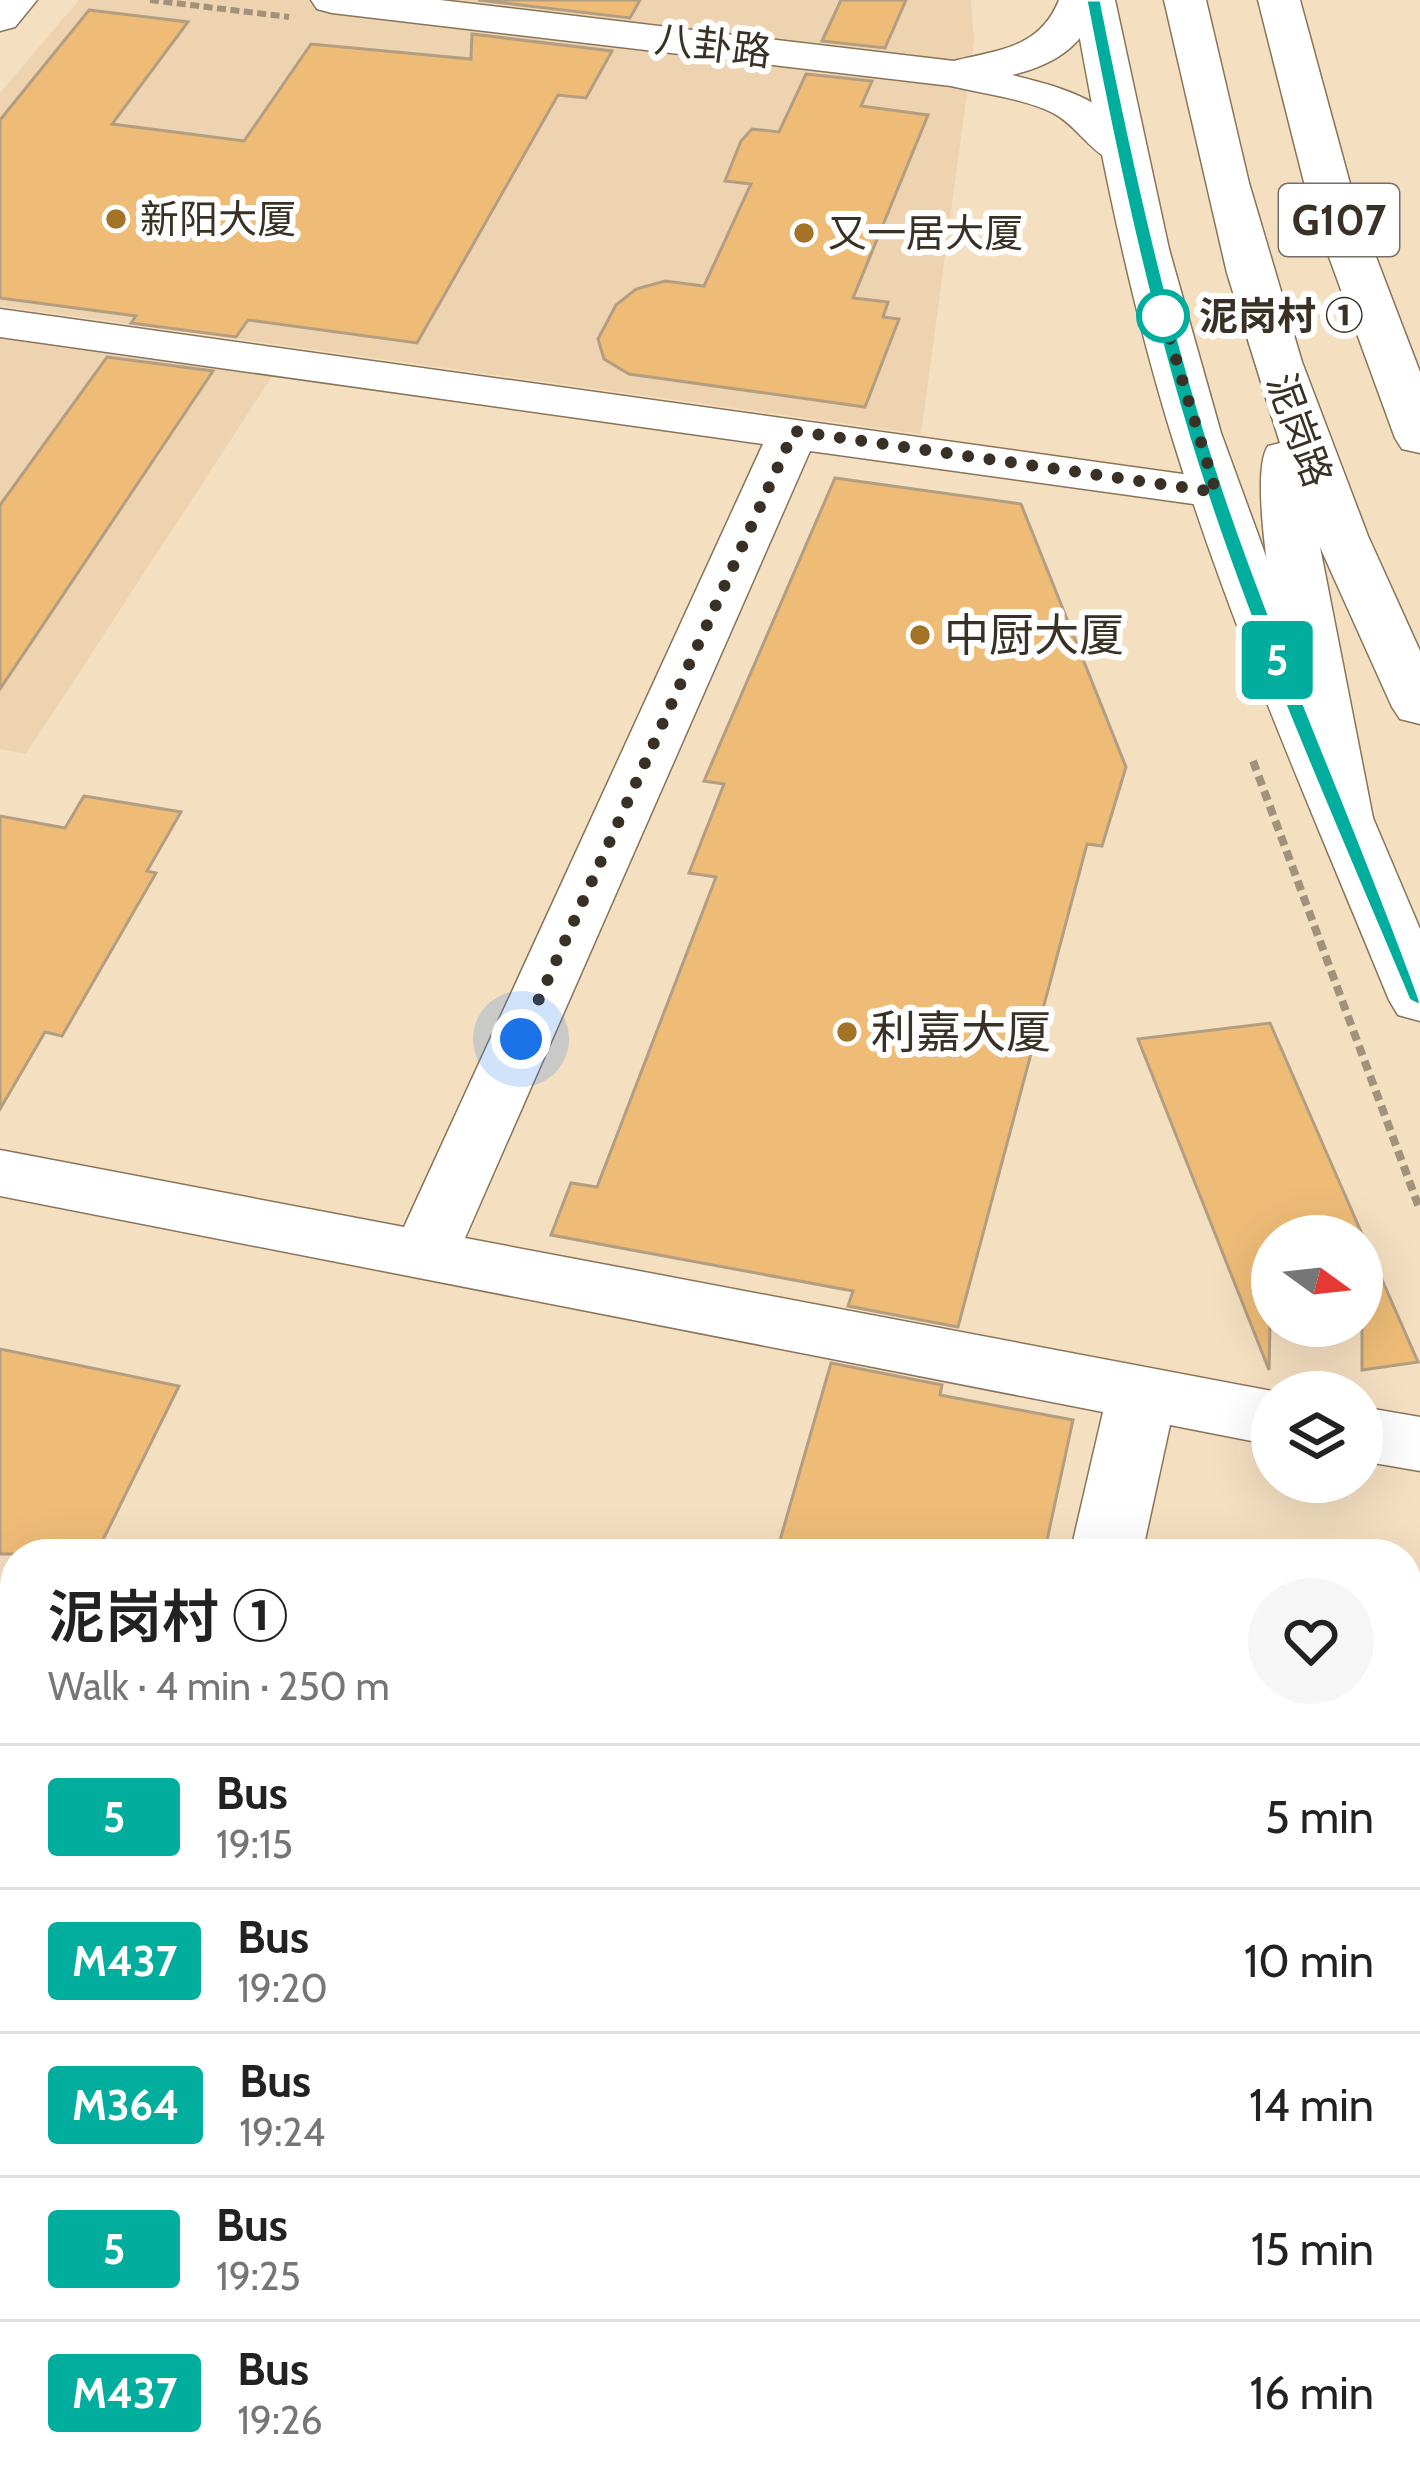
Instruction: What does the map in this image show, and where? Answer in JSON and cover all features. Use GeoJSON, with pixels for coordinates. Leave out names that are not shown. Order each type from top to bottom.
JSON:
{"type":"FeatureCollection","features":[{"type":"Feature","properties":{"kind":"main road"},"geometry":{"type":"LineString","coordinates":[[0,19],[16,0]]}},
{"type":"Feature","properties":{"kind":"main road","name":"八卦路"},"geometry":{"type":"LineString","coordinates":[[332,0],[427,6],[951,74],[1063,101],[1089,116],[1122,152]]}},
{"type":"Feature","properties":{"kind":"main road","name":"八卦路"},"geometry":{"type":"LineString","coordinates":[[951,74],[1028,58],[1059,44],[1074,24],[1080,0]]}},
{"type":"Feature","properties":{"kind":"main road"},"geometry":{"type":"LineString","coordinates":[[1094,0],[1122,152],[1216,492],[1277,661],[1420,1000]]}},
{"type":"Feature","properties":{"kind":"main road","name":"泥岗路"},"geometry":{"type":"LineString","coordinates":[[1185,0],[1234,229],[1284,393],[1342,544],[1420,707]]}},
{"type":"Feature","properties":{"kind":"main road","name":"G107"},"geometry":{"type":"LineString","coordinates":[[1279,0],[1332,202],[1419,436]]}},
{"type":"Feature","properties":{"kind":"main road"},"geometry":{"type":"LineString","coordinates":[[0,323],[1216,492]]}},
{"type":"Feature","properties":{"kind":"main road"},"geometry":{"type":"LineString","coordinates":[[1284,393],[1288,508],[1344,818]]}},
{"type":"Feature","properties":{"kind":"main road"},"geometry":{"type":"LineString","coordinates":[[424,1256],[794,431]]}},
{"type":"Feature","properties":{"kind":"main road"},"geometry":{"type":"LineString","coordinates":[[0,1173],[1251,1414]]}},
{"type":"Feature","properties":{"kind":"main road"},"geometry":{"type":"LineString","coordinates":[[1109,1539],[1142,1394]]}},
{"type":"Feature","properties":{"kind":"main road"},"geometry":{"type":"LineString","coordinates":[[1383,1438],[1420,1444]]}},
{"type":"Feature","properties":{"kind":"path"},"geometry":{"type":"LineString","coordinates":[[1248,748],[1420,1210]]}},
{"type":"Feature","properties":{"kind":"shaded area"},"geometry":{"type":"Polygon","coordinates":[[[79,0],[971,0],[974,41],[921,434],[0,306],[0,93],[79,0]]]}},
{"type":"Feature","properties":{"kind":"shaded area"},"geometry":{"type":"Polygon","coordinates":[[[0,336],[273,375],[26,754],[0,749],[0,336]]]}},
{"type":"Feature","properties":{"kind":"building"},"geometry":{"type":"Polygon","coordinates":[[[478,0],[640,0],[630,18],[478,0]]]}},
{"type":"Feature","properties":{"kind":"building"},"geometry":{"type":"Polygon","coordinates":[[[841,0],[906,0],[885,48],[822,41],[841,0]]]}},
{"type":"Feature","properties":{"kind":"building"},"geometry":{"type":"Polygon","coordinates":[[[89,10],[188,22],[112,124],[244,141],[311,44],[471,59],[472,34],[612,51],[586,98],[558,95],[417,343],[248,320],[236,337],[131,323],[136,316],[0,298],[0,120],[89,10]]]}},
{"type":"Feature","properties":{"kind":"building","name":"又一居大厦"},"geometry":{"type":"Polygon","coordinates":[[[806,74],[872,81],[861,106],[928,115],[853,298],[888,302],[883,317],[899,319],[865,407],[629,374],[604,359],[598,339],[616,305],[636,289],[665,281],[704,286],[751,184],[725,181],[741,141],[752,129],[779,132],[806,74]]]}},
{"type":"Feature","properties":{"kind":"building"},"geometry":{"type":"Polygon","coordinates":[[[107,357],[213,371],[0,689],[0,505],[107,357]]]}},
{"type":"Feature","properties":{"kind":"building"},"geometry":{"type":"Polygon","coordinates":[[[835,478],[1021,504],[1126,767],[1102,846],[1087,844],[958,1327],[848,1306],[853,1291],[551,1235],[571,1183],[597,1187],[716,877],[689,873],[724,784],[704,781],[835,478]]]}},
{"type":"Feature","properties":{"kind":"building"},"geometry":{"type":"Polygon","coordinates":[[[84,796],[181,812],[147,871],[156,873],[62,1036],[45,1032],[0,1109],[0,816],[65,828],[84,796]]]}},
{"type":"Feature","properties":{"kind":"building"},"geometry":{"type":"Polygon","coordinates":[[[1270,1023],[1354,1215],[1251,1215],[1251,1325],[1138,1039],[1270,1023]]]}},
{"type":"Feature","properties":{"kind":"building"},"geometry":{"type":"Polygon","coordinates":[[[1383,1282],[1418,1362],[1362,1370],[1362,1347],[1383,1347],[1383,1282]]]}},
{"type":"Feature","properties":{"kind":"building"},"geometry":{"type":"Polygon","coordinates":[[[1260,1347],[1270,1347],[1269,1370],[1260,1347]]]}},
{"type":"Feature","properties":{"kind":"building"},"geometry":{"type":"Polygon","coordinates":[[[0,1349],[179,1386],[103,1539],[0,1539],[0,1349]]]}},
{"type":"Feature","properties":{"kind":"building"},"geometry":{"type":"Polygon","coordinates":[[[831,1363],[942,1385],[940,1395],[1073,1420],[1047,1539],[780,1539],[831,1363]]]}},
{"type":"Feature","properties":{"kind":"bus line","name":"5"},"geometry":{"type":"LineString","coordinates":[[1094,0],[1134,211],[1216,492],[1277,661],[1420,1000]]}},
{"type":"Feature","properties":{"kind":"place","name":"新阳大厦"},"geometry":{"type":"Point","coordinates":[116,219]}},
{"type":"Feature","properties":{"kind":"place","name":"又一居大厦"},"geometry":{"type":"Point","coordinates":[804,233]}},
{"type":"Feature","properties":{"kind":"place","name":"泥岗村 ①"},"geometry":{"type":"Point","coordinates":[1163,316]}},
{"type":"Feature","properties":{"kind":"place","name":"中厨大厦"},"geometry":{"type":"Point","coordinates":[920,635]}},
{"type":"Feature","properties":{"kind":"place","name":"利嘉大厦"},"geometry":{"type":"Point","coordinates":[847,1032]}},
{"type":"Feature","properties":{"kind":"route"},"geometry":{"type":"LineString","coordinates":[[521,1039],[794,431],[1216,492],[1163,316]]}}]}
